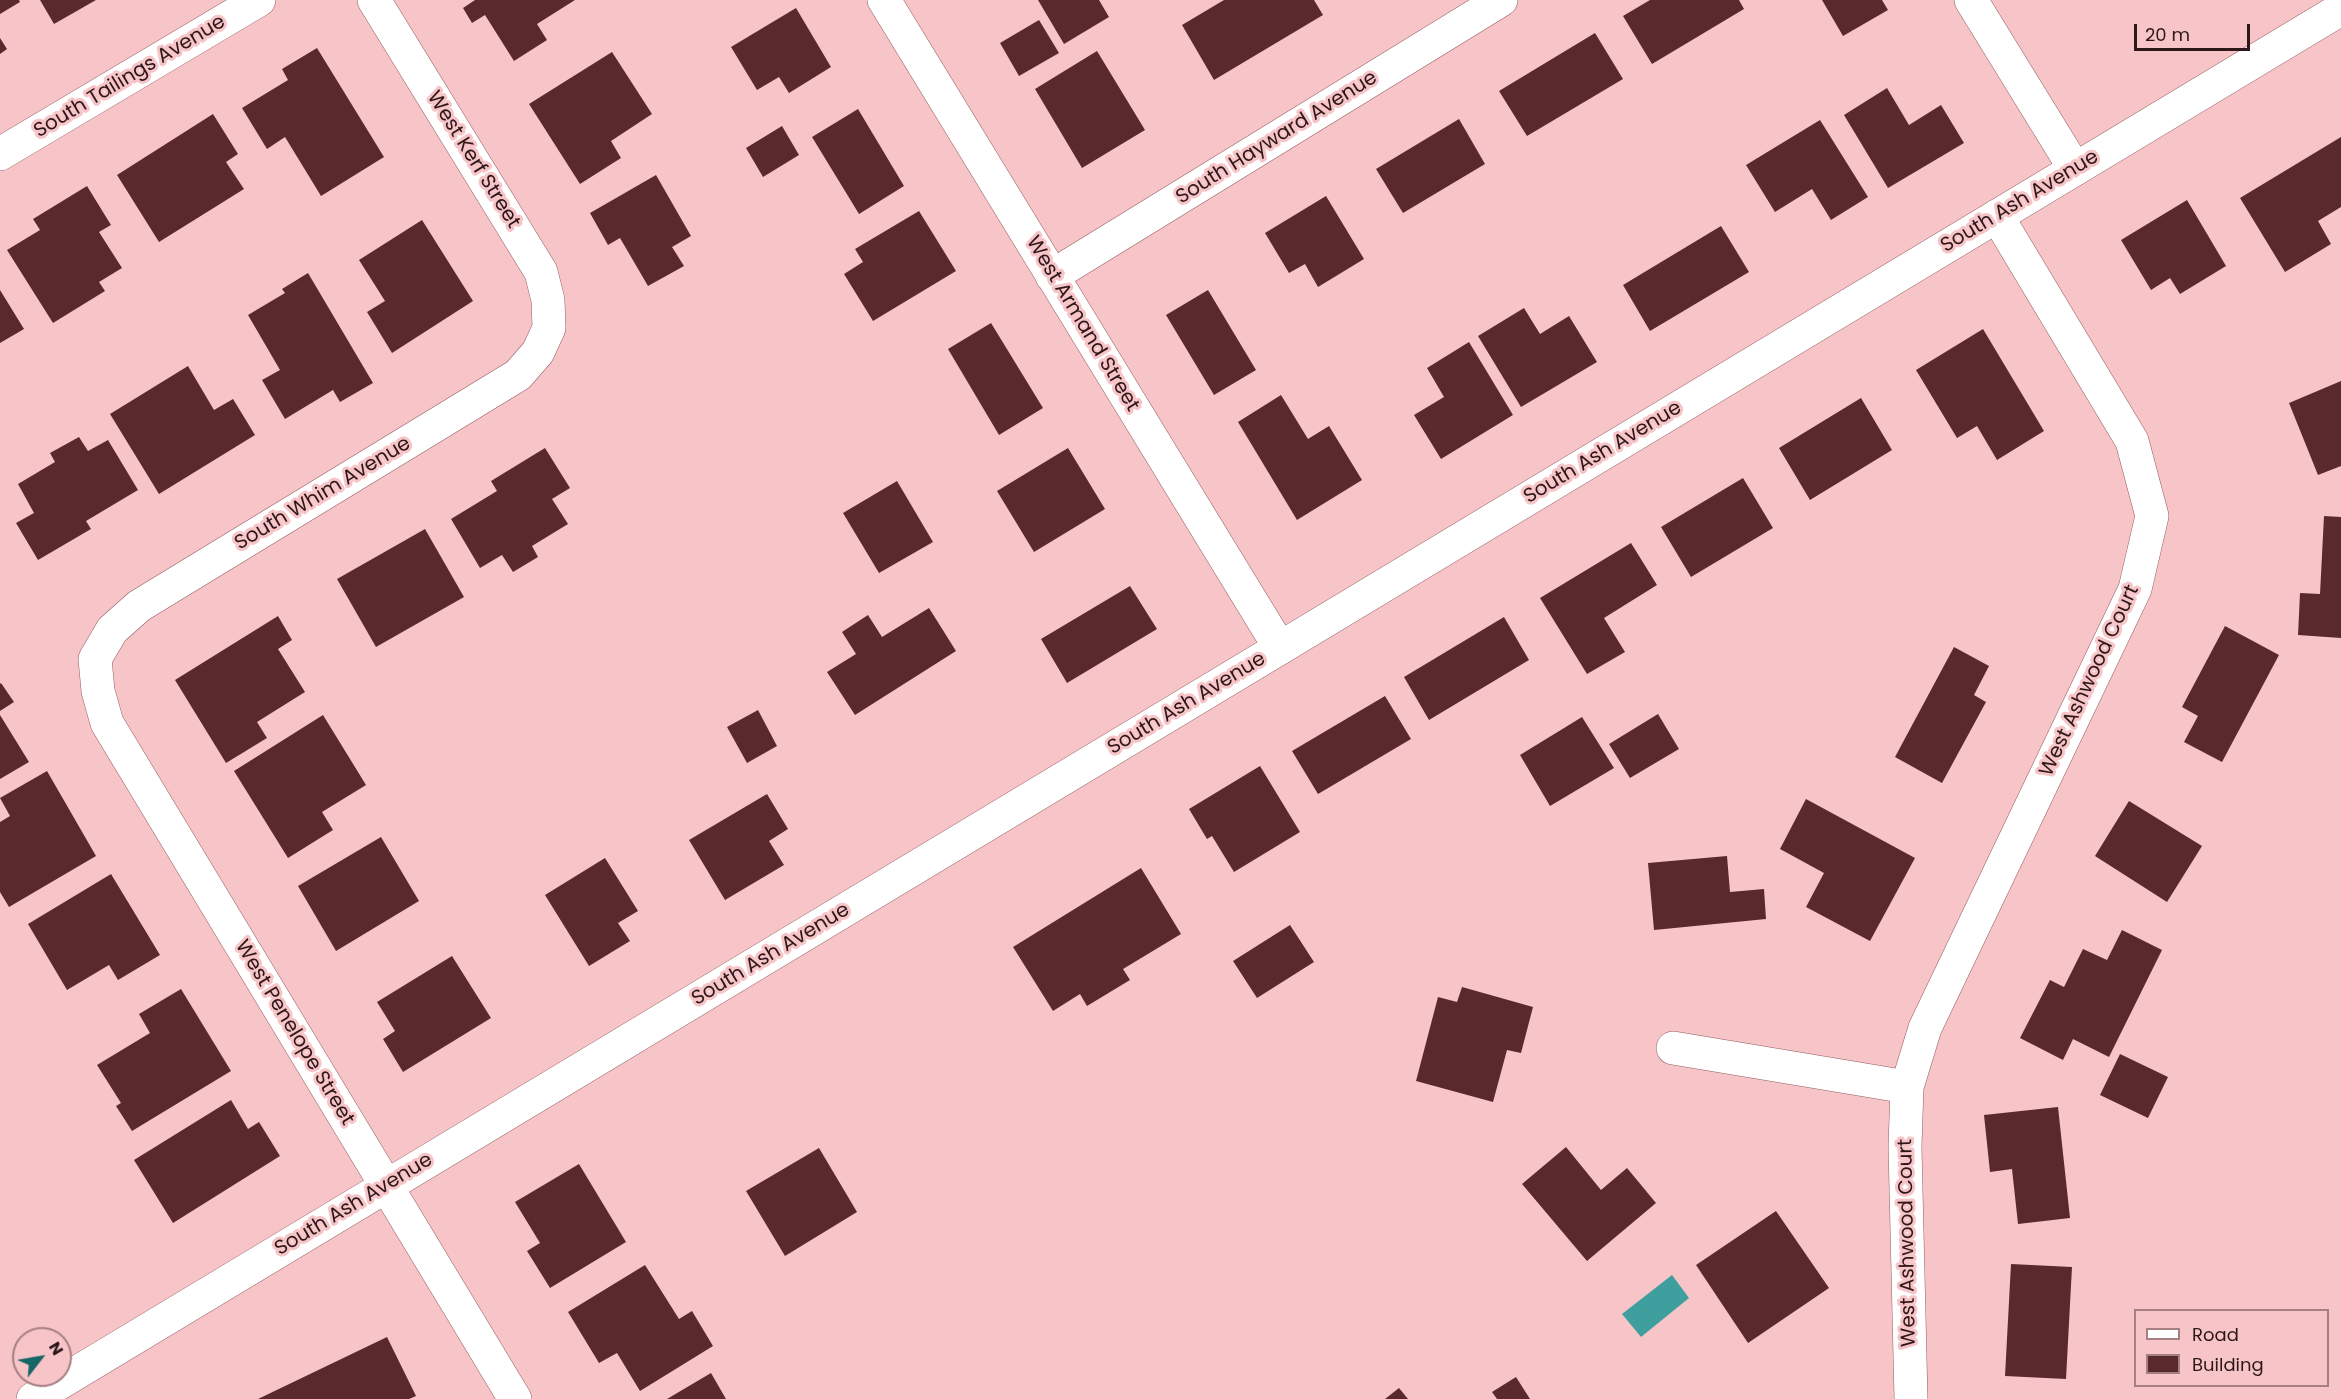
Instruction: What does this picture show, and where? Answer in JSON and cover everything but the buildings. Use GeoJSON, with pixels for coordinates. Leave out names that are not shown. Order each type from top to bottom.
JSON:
{"type":"FeatureCollection","features":[{"type":"Feature","properties":{"kind":"street","name":"South Tailings Avenue"},"geometry":{"type":"LineString","coordinates":[[0,154],[259,0]]}},
{"type":"Feature","properties":{"kind":"street","name":"West Kerf Street"},"geometry":{"type":"LineString","coordinates":[[374,0],[541,272],[548,300],[549,328]]}},
{"type":"Feature","properties":{"kind":"street","name":"West Armand Street"},"geometry":{"type":"LineString","coordinates":[[884,0],[1280,648]]}},
{"type":"Feature","properties":{"kind":"street","name":"South Hayward Avenue"},"geometry":{"type":"LineString","coordinates":[[1052,276],[1502,0]]}},
{"type":"Feature","properties":{"kind":"street"},"geometry":{"type":"LineString","coordinates":[[1971,0],[2074,169]]}},
{"type":"Feature","properties":{"kind":"street","name":"South Ash Avenue"},"geometry":{"type":"LineString","coordinates":[[33,1399],[2341,9]]}},
{"type":"Feature","properties":{"kind":"street","name":"West Ashwood Court"},"geometry":{"type":"LineString","coordinates":[[1911,1399],[1905,1147],[1907,1087],[1925,1028],[2135,589],[2152,516],[2132,441],[1997,216]]}},
{"type":"Feature","properties":{"kind":"street","name":"South Whim Avenue"},"geometry":{"type":"LineString","coordinates":[[95,659],[112,630],[139,606],[518,375],[538,352],[549,328]]}},
{"type":"Feature","properties":{"kind":"street","name":"West Penelope Street"},"geometry":{"type":"LineString","coordinates":[[95,659],[98,691],[106,723],[515,1399]]}},
{"type":"Feature","properties":{"kind":"street"},"geometry":{"type":"LineString","coordinates":[[1672,1048],[1907,1087]]}},
{"type":"Feature","properties":{"kind":"water"},"geometry":{"type":"Polygon","coordinates":[[[1672,1275],[1689,1298],[1641,1337],[1622,1314],[1672,1275]]]}}]}
